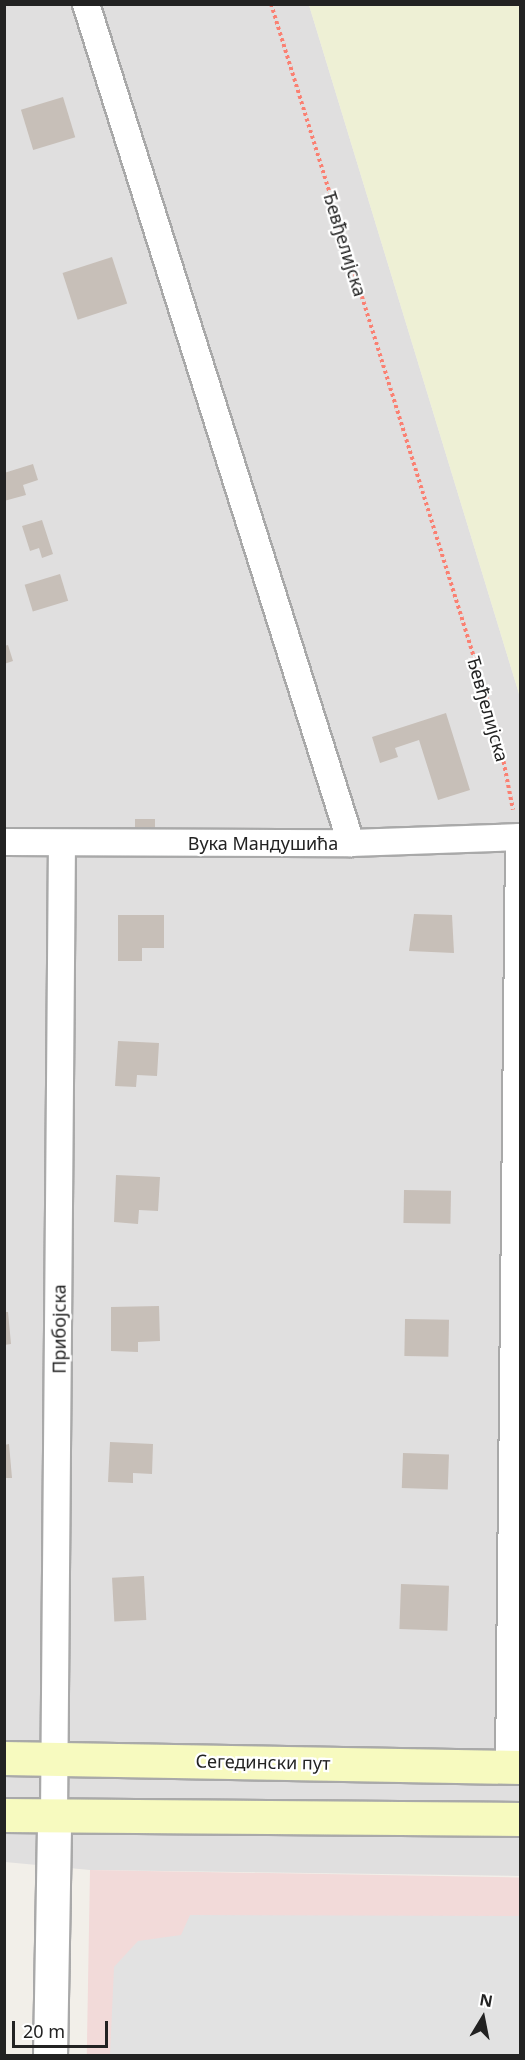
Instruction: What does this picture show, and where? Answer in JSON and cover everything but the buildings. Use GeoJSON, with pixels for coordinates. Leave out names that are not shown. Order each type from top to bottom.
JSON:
{"type":"FeatureCollection","features":[{"type":"Feature","properties":{"kind":"main road","name":"Сегедински пут"},"geometry":{"type":"LineString","coordinates":[[4,1758],[515,1766]]}},
{"type":"Feature","properties":{"kind":"main road"},"geometry":{"type":"LineString","coordinates":[[4,1815],[520,1820]]}},
{"type":"Feature","properties":{"kind":"street"},"geometry":{"type":"LineString","coordinates":[[86,4],[351,843]]}},
{"type":"Feature","properties":{"kind":"street"},"geometry":{"type":"LineString","coordinates":[[515,1766],[520,837]]}},
{"type":"Feature","properties":{"kind":"street","name":"Вука Мандушића"},"geometry":{"type":"LineString","coordinates":[[4,842],[351,843],[520,837]]}},
{"type":"Feature","properties":{"kind":"street","name":"Прибојска"},"geometry":{"type":"LineString","coordinates":[[54,1816],[62,843]]}},
{"type":"Feature","properties":{"kind":"street"},"geometry":{"type":"LineString","coordinates":[[50,2055],[54,1816]]}},
{"type":"Feature","properties":{"kind":"path","name":"Ђевђелијска"},"geometry":{"type":"LineString","coordinates":[[271,4],[499,738],[520,837]]}},
{"type":"Feature","properties":{"kind":"shaded area"},"geometry":{"type":"Polygon","coordinates":[[[4,5],[309,5],[520,697],[520,1876],[90,1870],[5,1862],[4,5]]]}},
{"type":"Feature","properties":{"kind":"shaded area"},"geometry":{"type":"Polygon","coordinates":[[[90,1870],[520,1878],[517,2056],[87,2056],[90,1870]]]}},
{"type":"Feature","properties":{"kind":"shaded area"},"geometry":{"type":"Polygon","coordinates":[[[190,1915],[520,1916],[520,2055],[110,2055],[114,1967],[138,1941],[181,1935],[190,1915]]]}},
{"type":"Feature","properties":{"kind":"green space"},"geometry":{"type":"Polygon","coordinates":[[[309,5],[520,5],[520,697],[309,5]]]}}]}
